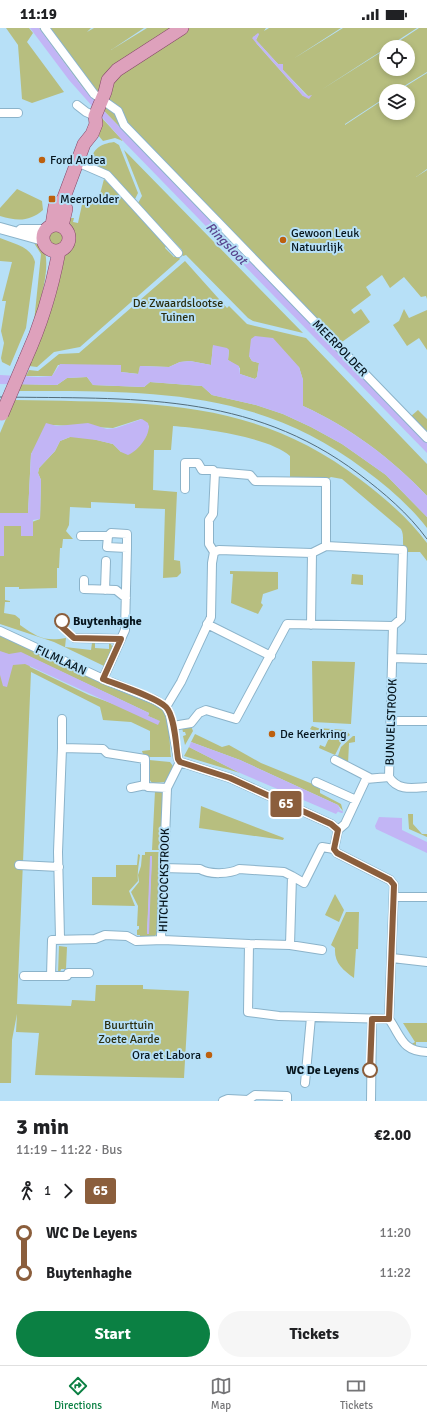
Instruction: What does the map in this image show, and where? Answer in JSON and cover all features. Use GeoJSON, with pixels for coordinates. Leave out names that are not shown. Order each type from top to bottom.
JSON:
{"type":"FeatureCollection","features":[{"type":"Feature","properties":{"kind":"main road"},"geometry":{"type":"LineString","coordinates":[[1,417],[42,321],[47,298],[46,279],[55,206],[63,200],[84,144],[91,138],[96,124],[99,106],[121,76],[132,68],[144,53],[182,28]]}},
{"type":"Feature","properties":{"kind":"street","name":"MEERPOLDER"},"geometry":{"type":"LineString","coordinates":[[45,28],[82,80],[94,94],[99,106]]}},
{"type":"Feature","properties":{"kind":"street","name":"MEERPOLDER"},"geometry":{"type":"LineString","coordinates":[[77,105],[86,112],[99,106],[118,111],[124,125],[427,438]]}},
{"type":"Feature","properties":{"kind":"street"},"geometry":{"type":"LineString","coordinates":[[0,113],[18,113]]}},
{"type":"Feature","properties":{"kind":"street"},"geometry":{"type":"LineString","coordinates":[[77,162],[107,175],[178,253]]}},
{"type":"Feature","properties":{"kind":"street"},"geometry":{"type":"LineString","coordinates":[[0,228],[52,237]]}},
{"type":"Feature","properties":{"kind":"street"},"geometry":{"type":"LineString","coordinates":[[185,489],[185,463],[198,463],[202,470],[250,475],[255,481],[326,482],[326,546]]}},
{"type":"Feature","properties":{"kind":"street"},"geometry":{"type":"LineString","coordinates":[[215,472],[214,514],[209,520],[209,544],[214,552],[212,563],[211,616],[181,682],[166,707],[173,726],[178,759],[180,762],[230,778],[331,824],[338,830],[334,849]]}},
{"type":"Feature","properties":{"kind":"street"},"geometry":{"type":"LineString","coordinates":[[82,536],[127,534],[128,548],[125,630],[103,679]]}},
{"type":"Feature","properties":{"kind":"street"},"geometry":{"type":"LineString","coordinates":[[108,536],[107,547],[128,548]]}},
{"type":"Feature","properties":{"kind":"street"},"geometry":{"type":"LineString","coordinates":[[173,726],[191,723],[199,713],[206,710],[236,719],[287,624],[393,626],[401,619],[403,550],[326,546],[312,554],[219,550],[214,552]]}},
{"type":"Feature","properties":{"kind":"street"},"geometry":{"type":"LineString","coordinates":[[311,625],[312,554]]}},
{"type":"Feature","properties":{"kind":"street"},"geometry":{"type":"LineString","coordinates":[[105,590],[106,561]]}},
{"type":"Feature","properties":{"kind":"street"},"geometry":{"type":"LineString","coordinates":[[84,580],[84,589],[116,590],[126,598]]}},
{"type":"Feature","properties":{"kind":"street"},"geometry":{"type":"LineString","coordinates":[[207,624],[270,656]]}},
{"type":"Feature","properties":{"kind":"street","name":"BUNUELSTROOK"},"geometry":{"type":"LineString","coordinates":[[338,830],[345,824],[366,779],[389,777],[393,626]]}},
{"type":"Feature","properties":{"kind":"street","name":"FILMLAAN"},"geometry":{"type":"LineString","coordinates":[[0,631],[103,679],[155,700],[166,707]]}},
{"type":"Feature","properties":{"kind":"street"},"geometry":{"type":"LineString","coordinates":[[74,638],[121,639]]}},
{"type":"Feature","properties":{"kind":"street"},"geometry":{"type":"LineString","coordinates":[[393,658],[427,659]]}},
{"type":"Feature","properties":{"kind":"street"},"geometry":{"type":"LineString","coordinates":[[60,938],[59,867],[62,719]]}},
{"type":"Feature","properties":{"kind":"street"},"geometry":{"type":"LineString","coordinates":[[391,721],[427,721]]}},
{"type":"Feature","properties":{"kind":"street"},"geometry":{"type":"LineString","coordinates":[[62,748],[103,750],[107,753],[145,759],[145,785]]}},
{"type":"Feature","properties":{"kind":"street"},"geometry":{"type":"LineString","coordinates":[[335,760],[370,778]]}},
{"type":"Feature","properties":{"kind":"street","name":"HITCHCOCKSTROOK"},"geometry":{"type":"LineString","coordinates":[[180,762],[167,788],[161,936],[163,940],[290,945],[322,950]]}},
{"type":"Feature","properties":{"kind":"street"},"geometry":{"type":"LineString","coordinates":[[389,777],[393,783],[401,788],[427,788]]}},
{"type":"Feature","properties":{"kind":"street"},"geometry":{"type":"LineString","coordinates":[[316,782],[356,800]]}},
{"type":"Feature","properties":{"kind":"street"},"geometry":{"type":"LineString","coordinates":[[131,788],[145,785],[148,787],[167,788]]}},
{"type":"Feature","properties":{"kind":"street"},"geometry":{"type":"LineString","coordinates":[[163,868],[200,869],[204,872],[234,872],[239,869],[284,872],[304,883],[322,847],[334,849],[341,856],[390,880],[394,885],[394,898],[389,1019],[407,1047],[413,1051],[427,1052]]}},
{"type":"Feature","properties":{"kind":"street"},"geometry":{"type":"LineString","coordinates":[[19,865],[59,867]]}},
{"type":"Feature","properties":{"kind":"street"},"geometry":{"type":"LineString","coordinates":[[290,945],[292,876]]}},
{"type":"Feature","properties":{"kind":"street"},"geometry":{"type":"LineString","coordinates":[[394,898],[427,897]]}},
{"type":"Feature","properties":{"kind":"street"},"geometry":{"type":"LineString","coordinates":[[51,976],[52,940],[60,938],[95,939],[105,935],[127,936],[136,941],[163,940]]}},
{"type":"Feature","properties":{"kind":"street"},"geometry":{"type":"LineString","coordinates":[[249,944],[248,1012],[312,1017],[389,1019]]}},
{"type":"Feature","properties":{"kind":"street"},"geometry":{"type":"LineString","coordinates":[[392,958],[427,962]]}},
{"type":"Feature","properties":{"kind":"street"},"geometry":{"type":"LineString","coordinates":[[24,976],[67,976],[68,973],[89,973]]}},
{"type":"Feature","properties":{"kind":"street"},"geometry":{"type":"LineString","coordinates":[[305,1083],[312,1017]]}},
{"type":"Feature","properties":{"kind":"street"},"geometry":{"type":"LineString","coordinates":[[370,1101],[372,1019]]}},
{"type":"Feature","properties":{"kind":"street"},"geometry":{"type":"LineString","coordinates":[[224,1100],[248,1100],[255,1095],[287,1099]]}},
{"type":"Feature","properties":{"kind":"green space"},"geometry":{"type":"Polygon","coordinates":[[[6,28],[29,28],[33,33],[27,42],[64,92],[32,103],[22,99],[18,45],[6,28]]]}},
{"type":"Feature","properties":{"kind":"green space"},"geometry":{"type":"Polygon","coordinates":[[[39,28],[91,28],[87,32],[94,28],[144,28],[111,50],[147,28],[266,28],[264,31],[269,28],[341,28],[293,59],[343,28],[417,28],[398,40],[379,40],[379,53],[321,90],[379,53],[379,76],[415,76],[415,40],[401,40],[419,28],[427,28],[427,72],[407,84],[379,84],[379,102],[345,125],[379,103],[379,120],[415,120],[415,84],[409,84],[427,73],[427,169],[416,177],[427,170],[427,299],[426,296],[421,297],[404,277],[390,288],[382,275],[366,287],[371,295],[351,310],[354,314],[361,309],[370,322],[339,344],[410,417],[418,410],[427,419],[427,441],[83,88],[39,28]],[[259,34],[253,37],[257,44],[303,96],[308,96],[283,70],[283,65],[278,64],[256,40],[259,34]]]}},
{"type":"Feature","properties":{"kind":"green space"},"geometry":{"type":"Polygon","coordinates":[[[101,117],[123,141],[115,138],[103,141],[98,135],[101,117]]]}},
{"type":"Feature","properties":{"kind":"green space"},"geometry":{"type":"Polygon","coordinates":[[[114,142],[119,145],[138,193],[135,199],[111,173],[90,162],[93,153],[98,148],[105,144],[114,142]]]}},
{"type":"Feature","properties":{"kind":"green space"},"geometry":{"type":"Polygon","coordinates":[[[124,150],[303,333],[253,321],[248,318],[186,255],[183,256],[180,253],[182,250],[138,203],[142,196],[124,150]]]}},
{"type":"Feature","properties":{"kind":"green space"},"geometry":{"type":"Polygon","coordinates":[[[104,179],[167,244],[165,248],[174,257],[177,255],[180,259],[80,347],[54,352],[37,367],[29,366],[53,304],[64,256],[74,241],[74,234],[68,218],[74,218],[73,222],[78,223],[83,200],[98,202],[104,179]]]}},
{"type":"Feature","properties":{"kind":"green space"},"geometry":{"type":"Polygon","coordinates":[[[17,189],[42,201],[43,210],[33,217],[23,219],[12,219],[0,216],[0,208],[17,189]]]}},
{"type":"Feature","properties":{"kind":"green space"},"geometry":{"type":"Polygon","coordinates":[[[56,229],[62,231],[64,237],[62,243],[56,245],[50,243],[48,237],[50,231],[56,229]]]}},
{"type":"Feature","properties":{"kind":"green space"},"geometry":{"type":"Polygon","coordinates":[[[0,238],[26,249],[30,252],[35,262],[26,328],[10,366],[2,362],[1,358],[4,343],[1,331],[6,301],[2,301],[12,262],[0,261],[0,238]]]}},
{"type":"Feature","properties":{"kind":"green space"},"geometry":{"type":"Polygon","coordinates":[[[34,243],[42,245],[45,252],[46,272],[34,322],[41,254],[34,243]]]}},
{"type":"Feature","properties":{"kind":"green space","name":"De Zwaardslootse Tuinen"},"geometry":{"type":"Polygon","coordinates":[[[185,261],[227,308],[229,306],[247,324],[306,338],[427,464],[427,496],[414,482],[370,445],[320,414],[303,406],[303,380],[299,367],[249,356],[252,361],[259,363],[257,377],[255,379],[240,374],[240,368],[228,360],[229,350],[213,346],[211,365],[190,361],[180,362],[169,367],[140,366],[139,374],[121,372],[121,366],[58,365],[52,376],[26,376],[29,370],[38,371],[59,354],[79,353],[185,261]]]}},
{"type":"Feature","properties":{"kind":"green space"},"geometry":{"type":"Polygon","coordinates":[[[404,309],[409,318],[427,310],[427,350],[419,338],[407,346],[393,325],[399,321],[404,309]]]}},
{"type":"Feature","properties":{"kind":"green space"},"geometry":{"type":"Polygon","coordinates":[[[87,377],[93,385],[144,387],[150,382],[202,386],[212,395],[256,405],[283,414],[342,444],[386,475],[427,517],[427,528],[406,504],[365,470],[325,443],[284,423],[242,409],[199,400],[156,394],[18,391],[20,384],[57,385],[67,378],[87,377]]]}},
{"type":"Feature","properties":{"kind":"green space"},"geometry":{"type":"Polygon","coordinates":[[[14,400],[152,404],[195,410],[238,419],[279,432],[320,453],[361,480],[388,502],[412,525],[427,543],[427,561],[420,552],[405,552],[401,529],[342,479],[331,477],[326,480],[290,478],[290,456],[280,449],[251,439],[217,431],[173,426],[171,450],[154,450],[153,490],[177,492],[174,560],[180,561],[181,573],[177,577],[163,578],[165,509],[135,508],[135,504],[91,502],[91,508],[70,507],[69,525],[66,531],[73,539],[63,539],[62,548],[60,548],[59,568],[57,568],[57,588],[19,589],[19,587],[5,587],[5,600],[10,602],[5,602],[4,613],[15,615],[20,619],[20,625],[31,633],[42,638],[0,624],[0,556],[4,556],[4,526],[21,526],[40,519],[41,480],[38,473],[39,468],[55,451],[60,441],[70,437],[85,437],[113,444],[121,452],[146,436],[149,426],[141,419],[113,428],[52,425],[31,454],[28,513],[0,513],[0,433],[14,400]]]}},
{"type":"Feature","properties":{"kind":"green space"},"geometry":{"type":"Polygon","coordinates":[[[230,571],[278,572],[278,589],[263,594],[261,603],[263,605],[258,614],[231,603],[233,574],[230,574],[230,571]]]}},
{"type":"Feature","properties":{"kind":"green space"},"geometry":{"type":"Polygon","coordinates":[[[352,574],[363,575],[363,585],[351,584],[352,574]]]}},
{"type":"Feature","properties":{"kind":"green space","name":"Buurttuin Zoete Aarde"},"geometry":{"type":"Polygon","coordinates":[[[0,636],[122,690],[154,702],[164,711],[167,717],[171,757],[147,757],[142,751],[150,750],[150,731],[131,722],[103,720],[100,707],[31,672],[17,1004],[71,1006],[72,1000],[95,1001],[96,985],[143,985],[143,989],[189,991],[184,1078],[35,1075],[39,1033],[16,1032],[17,1014],[12,1040],[11,1083],[0,1083],[0,636]],[[26,655],[30,667],[89,695],[160,721],[148,716],[149,713],[26,655]]]}},
{"type":"Feature","properties":{"kind":"green space"},"geometry":{"type":"Polygon","coordinates":[[[42,638],[66,638],[65,647],[91,650],[92,643],[95,643],[95,648],[109,649],[109,643],[113,649],[104,666],[54,642],[42,638]]]}},
{"type":"Feature","properties":{"kind":"green space"},"geometry":{"type":"Polygon","coordinates":[[[312,661],[355,662],[351,724],[313,722],[312,661]]]}},
{"type":"Feature","properties":{"kind":"green space"},"geometry":{"type":"Polygon","coordinates":[[[191,726],[193,731],[185,745],[183,736],[186,735],[182,728],[191,726]]]}},
{"type":"Feature","properties":{"kind":"green space"},"geometry":{"type":"Polygon","coordinates":[[[312,726],[318,728],[346,730],[350,735],[342,741],[335,755],[319,748],[320,745],[325,747],[329,738],[310,729],[312,726]]]}},
{"type":"Feature","properties":{"kind":"green space"},"geometry":{"type":"Polygon","coordinates":[[[195,734],[222,747],[229,745],[261,763],[320,787],[320,793],[341,804],[343,811],[338,805],[240,760],[191,742],[195,734]]]}},
{"type":"Feature","properties":{"kind":"green space"},"geometry":{"type":"Polygon","coordinates":[[[353,736],[355,736],[355,742],[349,743],[348,764],[337,759],[341,747],[353,736]]]}},
{"type":"Feature","properties":{"kind":"green space"},"geometry":{"type":"Polygon","coordinates":[[[189,747],[240,773],[184,756],[189,747]]]}},
{"type":"Feature","properties":{"kind":"green space"},"geometry":{"type":"Polygon","coordinates":[[[149,760],[170,762],[173,766],[166,782],[152,783],[149,779],[149,760]]]}},
{"type":"Feature","properties":{"kind":"green space"},"geometry":{"type":"Polygon","coordinates":[[[155,791],[161,791],[163,795],[161,850],[152,850],[155,791]]]}},
{"type":"Feature","properties":{"kind":"green space"},"geometry":{"type":"Polygon","coordinates":[[[201,806],[284,838],[283,840],[199,828],[201,806]]]}},
{"type":"Feature","properties":{"kind":"green space"},"geometry":{"type":"Polygon","coordinates":[[[408,814],[413,814],[413,824],[422,834],[427,834],[427,837],[409,829],[408,814]]]}},
{"type":"Feature","properties":{"kind":"green space"},"geometry":{"type":"Polygon","coordinates":[[[145,852],[159,852],[161,856],[158,932],[154,937],[140,938],[140,935],[137,935],[137,930],[139,929],[139,926],[137,926],[138,906],[131,892],[139,882],[138,875],[142,855],[145,855],[145,852]],[[152,856],[147,933],[148,934],[152,856]]]}},
{"type":"Feature","properties":{"kind":"green space"},"geometry":{"type":"Polygon","coordinates":[[[138,854],[140,855],[138,881],[129,891],[135,906],[92,905],[92,877],[116,877],[116,865],[137,865],[138,854]]]}},
{"type":"Feature","properties":{"kind":"green space"},"geometry":{"type":"Polygon","coordinates":[[[335,894],[344,910],[339,922],[325,915],[335,894]]]}},
{"type":"Feature","properties":{"kind":"green space"},"geometry":{"type":"Polygon","coordinates":[[[346,912],[359,912],[358,949],[356,949],[354,978],[340,966],[336,958],[335,948],[331,945],[346,912]]]}},
{"type":"Feature","properties":{"kind":"green space"},"geometry":{"type":"Polygon","coordinates":[[[59,946],[67,947],[66,969],[61,969],[60,973],[58,973],[59,946]]]}},
{"type":"Feature","properties":{"kind":"green space"},"geometry":{"type":"Polygon","coordinates":[[[403,1023],[427,1023],[427,1042],[416,1042],[416,1048],[410,1045],[415,1042],[403,1023]]]}},
{"type":"Feature","properties":{"kind":"water","name":"Ringsloot"},"geometry":{"type":"Polygon","coordinates":[[[30,28],[39,28],[83,88],[104,111],[427,441],[427,453],[123,141],[69,80],[30,28]]]}},
{"type":"Feature","properties":{"kind":"water"},"geometry":{"type":"Polygon","coordinates":[[[258,33],[259,34],[256,40],[278,64],[283,64],[283,70],[305,94],[308,96],[312,95],[309,99],[303,96],[252,38],[258,33]]]}},
{"type":"Feature","properties":{"kind":"water"},"geometry":{"type":"Polygon","coordinates":[[[255,336],[273,338],[299,367],[303,380],[303,406],[354,434],[385,457],[414,482],[427,496],[427,517],[386,475],[342,444],[283,414],[256,405],[212,395],[202,386],[150,382],[144,387],[93,385],[87,377],[67,378],[57,385],[0,384],[0,375],[38,377],[52,376],[60,364],[121,365],[121,372],[138,374],[140,366],[169,367],[180,362],[190,361],[211,365],[213,345],[227,348],[229,350],[228,360],[239,366],[240,374],[255,379],[257,377],[259,363],[252,361],[249,356],[251,339],[255,336]]]}},
{"type":"Feature","properties":{"kind":"water"},"geometry":{"type":"Polygon","coordinates":[[[142,419],[148,423],[148,432],[140,446],[128,455],[121,452],[113,444],[96,440],[70,437],[60,441],[55,451],[39,468],[38,473],[41,480],[40,519],[33,520],[33,536],[21,536],[21,526],[4,526],[4,556],[0,556],[0,513],[28,513],[31,454],[46,423],[57,426],[88,423],[107,429],[116,428],[142,419]]]}},
{"type":"Feature","properties":{"kind":"water"},"geometry":{"type":"Polygon","coordinates":[[[0,651],[9,654],[21,652],[149,713],[148,716],[160,721],[158,725],[25,664],[13,665],[7,687],[3,686],[0,675],[0,651]]]}},
{"type":"Feature","properties":{"kind":"water"},"geometry":{"type":"Polygon","coordinates":[[[191,742],[240,760],[338,805],[340,809],[336,814],[240,773],[189,747],[191,742]]]}},
{"type":"Feature","properties":{"kind":"water"},"geometry":{"type":"Polygon","coordinates":[[[379,817],[402,818],[402,830],[427,842],[427,853],[376,829],[375,826],[379,817]]]}},
{"type":"Feature","properties":{"kind":"water"},"geometry":{"type":"Polygon","coordinates":[[[150,856],[152,856],[149,934],[147,934],[150,856]]]}},
{"type":"Feature","properties":{"kind":"tram line"},"geometry":{"type":"LineString","coordinates":[[0,397],[142,400],[187,405],[232,414],[275,427],[317,447],[359,474],[395,504],[427,539]]}},
{"type":"Feature","properties":{"kind":"bus line","name":"65"},"geometry":{"type":"LineString","coordinates":[[62,621],[62,627],[74,638],[121,639],[103,679],[155,700],[166,707],[173,726],[178,759],[180,762],[230,778],[335,826],[339,834],[334,849],[337,853],[390,880],[394,885],[389,1019],[372,1019],[370,1070]]}},
{"type":"Feature","properties":{"kind":"place","name":"Ford Ardea"},"geometry":{"type":"Point","coordinates":[42,160]}},
{"type":"Feature","properties":{"kind":"place","name":"Meerpolder"},"geometry":{"type":"Point","coordinates":[52,199]}},
{"type":"Feature","properties":{"kind":"place","name":"Gewoon Leuk Natuurlijk"},"geometry":{"type":"Point","coordinates":[283,240]}},
{"type":"Feature","properties":{"kind":"place","name":"Buytenhaghe"},"geometry":{"type":"Point","coordinates":[62,621]}},
{"type":"Feature","properties":{"kind":"place","name":"De Keerkring"},"geometry":{"type":"Point","coordinates":[272,734]}},
{"type":"Feature","properties":{"kind":"place","name":"Ora et Labora"},"geometry":{"type":"Point","coordinates":[209,1055]}},
{"type":"Feature","properties":{"kind":"place","name":"WC De Leyens"},"geometry":{"type":"Point","coordinates":[370,1070]}}]}
